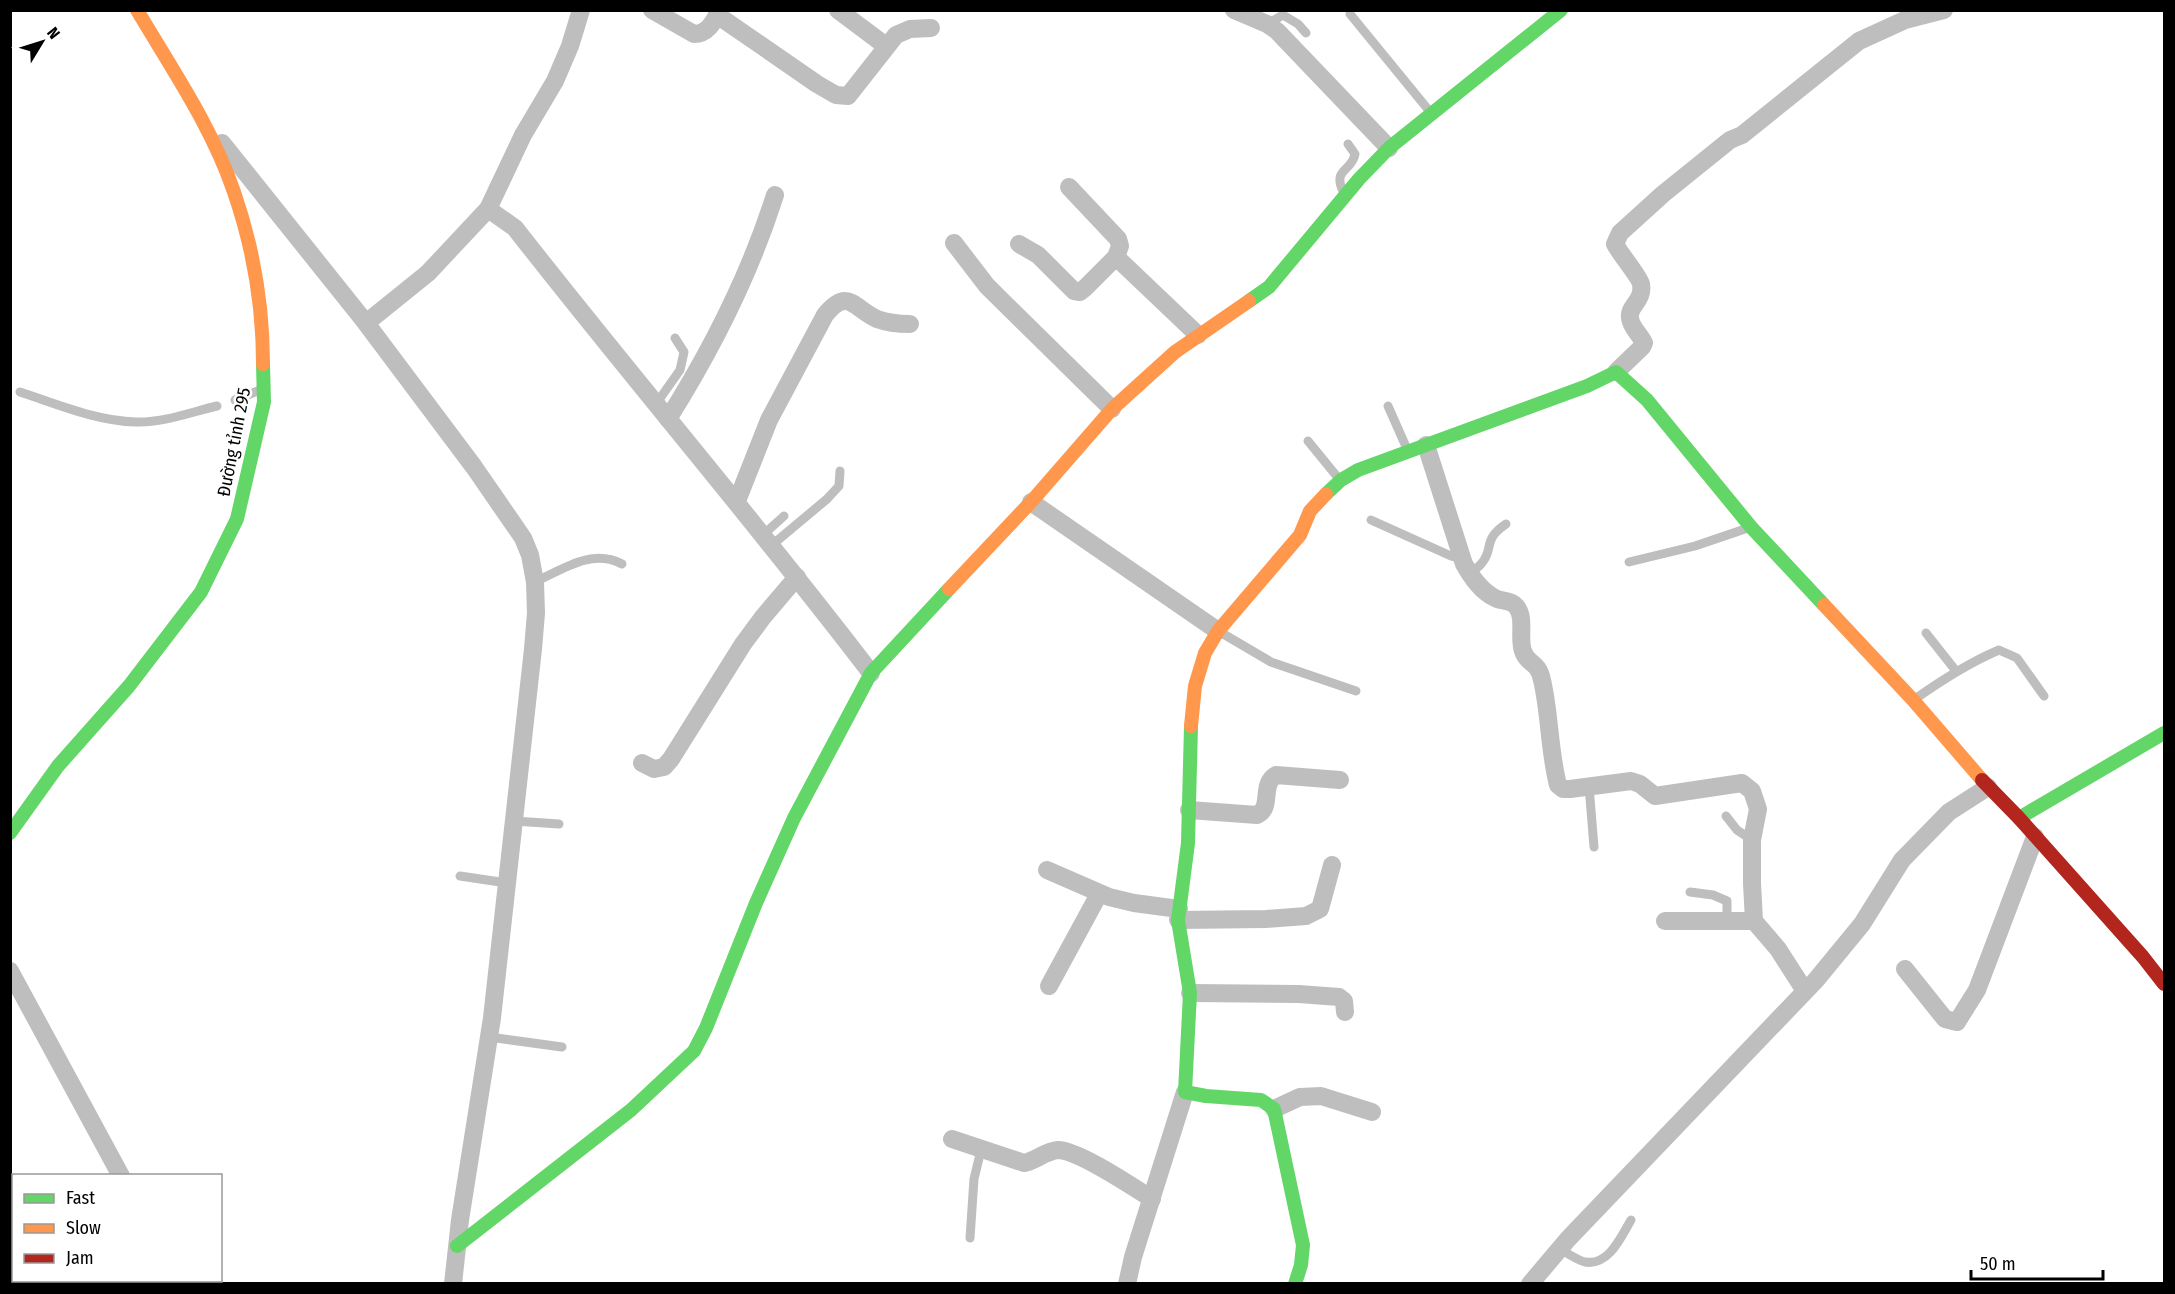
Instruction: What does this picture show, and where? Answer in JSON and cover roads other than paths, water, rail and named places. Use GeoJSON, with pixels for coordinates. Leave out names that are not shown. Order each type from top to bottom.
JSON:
{"type":"FeatureCollection","features":[{"type":"Feature","properties":{"kind":"street","name":"Đường tỉnh 295"},"geometry":{"type":"LineString","coordinates":[[10,833],[58,766],[129,686],[201,592],[237,519],[256,442],[265,387],[260,304],[246,233],[234,192],[197,112],[137,10]]}},
{"type":"Feature","properties":{"kind":"street"},"geometry":{"type":"LineString","coordinates":[[366,323],[428,273],[488,209],[523,135],[555,81],[570,46],[581,10]]}},
{"type":"Feature","properties":{"kind":"street"},"geometry":{"type":"LineString","coordinates":[[652,10],[694,34],[707,30],[718,13],[817,84],[843,97],[848,96],[896,35],[910,29],[931,28]]}},
{"type":"Feature","properties":{"kind":"street"},"geometry":{"type":"LineString","coordinates":[[838,10],[886,46]]}},
{"type":"Feature","properties":{"kind":"street"},"geometry":{"type":"LineString","coordinates":[[1234,10],[1267,24],[1277,32],[1389,148]]}},
{"type":"Feature","properties":{"kind":"street"},"geometry":{"type":"LineString","coordinates":[[1127,1284],[1132,1257],[1185,1092],[1190,993],[1178,915],[1188,843],[1189,741],[1195,686],[1205,653],[1218,631],[1300,535],[1310,511],[1341,480],[1358,471],[1426,445],[1587,386],[1616,372],[1644,343],[1629,316],[1640,299],[1641,282],[1614,244],[1620,233],[1663,194],[1730,140],[1742,135],[1858,41],[1905,20],[1944,10]]}},
{"type":"Feature","properties":{"kind":"street"},"geometry":{"type":"LineString","coordinates":[[457,1246],[631,1110],[694,1051],[706,1028],[756,903],[794,818],[871,673],[1031,502],[1112,409],[1174,352],[1269,287],[1345,195],[1389,148],[1555,12]]}},
{"type":"Feature","properties":{"kind":"street"},"geometry":{"type":"LineString","coordinates":[[197,112],[366,323],[474,467],[523,538],[530,555],[535,582],[536,613],[533,649],[489,1037],[453,1284]]}},
{"type":"Feature","properties":{"kind":"street"},"geometry":{"type":"LineString","coordinates":[[1019,244],[1038,255],[1074,291],[1080,292],[1116,257],[1120,246],[1118,239],[1069,187]]}},
{"type":"Feature","properties":{"kind":"street"},"geometry":{"type":"LineString","coordinates":[[668,419],[711,346],[766,224],[776,195]]}},
{"type":"Feature","properties":{"kind":"street"},"geometry":{"type":"LineString","coordinates":[[488,209],[515,228],[798,577],[871,673]]}},
{"type":"Feature","properties":{"kind":"street"},"geometry":{"type":"LineString","coordinates":[[954,243],[987,286],[1112,409]]}},
{"type":"Feature","properties":{"kind":"street"},"geometry":{"type":"LineString","coordinates":[[1116,257],[1198,335]]}},
{"type":"Feature","properties":{"kind":"street"},"geometry":{"type":"LineString","coordinates":[[737,501],[769,420],[825,315],[835,304],[844,301],[852,303],[879,320],[910,324]]}},
{"type":"Feature","properties":{"kind":"street"},"geometry":{"type":"LineString","coordinates":[[1616,372],[1647,400],[1751,527],[1913,700],[1988,787],[2019,818],[2143,957],[2164,984]]}},
{"type":"Feature","properties":{"kind":"street"},"geometry":{"type":"LineString","coordinates":[[1426,445],[1465,566],[1485,592],[1497,600],[1509,601],[1515,605],[1520,614],[1522,649],[1526,659],[1538,666],[1542,679],[1558,785],[1563,789],[1631,781],[1640,784],[1655,796],[1742,783],[1752,791],[1758,809],[1752,840],[1754,921],[1778,950],[1805,991]]}},
{"type":"Feature","properties":{"kind":"street"},"geometry":{"type":"LineString","coordinates":[[1031,502],[1218,631]]}},
{"type":"Feature","properties":{"kind":"street"},"geometry":{"type":"LineString","coordinates":[[642,763],[654,769],[664,767],[698,718],[743,644],[798,577]]}},
{"type":"Feature","properties":{"kind":"street"},"geometry":{"type":"LineString","coordinates":[[2019,818],[2164,733]]}},
{"type":"Feature","properties":{"kind":"street"},"geometry":{"type":"LineString","coordinates":[[1190,810],[1257,815],[1265,808],[1268,784],[1270,778],[1276,775],[1340,780]]}},
{"type":"Feature","properties":{"kind":"street"},"geometry":{"type":"LineString","coordinates":[[1530,1284],[1560,1249],[1805,991],[1862,924],[1902,860],[1949,813],[1988,787]]}},
{"type":"Feature","properties":{"kind":"street"},"geometry":{"type":"LineString","coordinates":[[1905,969],[1945,1019],[1957,1022],[1977,990],[2035,837]]}},
{"type":"Feature","properties":{"kind":"street"},"geometry":{"type":"LineString","coordinates":[[1047,870],[1099,894],[1178,915],[1266,919],[1306,916],[1320,909],[1332,866]]}},
{"type":"Feature","properties":{"kind":"street"},"geometry":{"type":"LineString","coordinates":[[1049,986],[1099,894]]}},
{"type":"Feature","properties":{"kind":"street"},"geometry":{"type":"LineString","coordinates":[[1665,921],[1754,921]]}},
{"type":"Feature","properties":{"kind":"street"},"geometry":{"type":"LineString","coordinates":[[10,971],[120,1174]]}},
{"type":"Feature","properties":{"kind":"street"},"geometry":{"type":"LineString","coordinates":[[1190,993],[1299,994],[1339,997],[1344,1000],[1345,1012]]}},
{"type":"Feature","properties":{"kind":"street"},"geometry":{"type":"LineString","coordinates":[[1185,1092],[1261,1100],[1274,1109],[1303,1245],[1301,1265],[1295,1284]]}},
{"type":"Feature","properties":{"kind":"street"},"geometry":{"type":"LineString","coordinates":[[1274,1109],[1300,1097],[1321,1096],[1372,1112]]}},
{"type":"Feature","properties":{"kind":"street"},"geometry":{"type":"LineString","coordinates":[[952,1139],[1024,1163],[1032,1162],[1057,1150],[1073,1152],[1152,1199]]}},
{"type":"Feature","properties":{"kind":"lane"},"geometry":{"type":"LineString","coordinates":[[1350,14],[1431,113]]}},
{"type":"Feature","properties":{"kind":"lane"},"geometry":{"type":"LineString","coordinates":[[1267,24],[1283,15],[1298,24],[1306,33]]}},
{"type":"Feature","properties":{"kind":"lane"},"geometry":{"type":"LineString","coordinates":[[1345,195],[1339,185],[1340,176],[1354,159],[1355,154],[1348,144]]}},
{"type":"Feature","properties":{"kind":"lane"},"geometry":{"type":"LineString","coordinates":[[656,404],[680,370],[684,352],[675,338]]}},
{"type":"Feature","properties":{"kind":"lane"},"geometry":{"type":"LineString","coordinates":[[235,400],[265,387]]}},
{"type":"Feature","properties":{"kind":"lane"},"geometry":{"type":"LineString","coordinates":[[20,392],[100,417],[137,422],[164,419],[217,406]]}},
{"type":"Feature","properties":{"kind":"lane"},"geometry":{"type":"LineString","coordinates":[[1388,406],[1408,452]]}},
{"type":"Feature","properties":{"kind":"lane"},"geometry":{"type":"LineString","coordinates":[[1308,441],[1341,480]]}},
{"type":"Feature","properties":{"kind":"lane"},"geometry":{"type":"LineString","coordinates":[[768,540],[827,499],[839,486],[840,471]]}},
{"type":"Feature","properties":{"kind":"lane"},"geometry":{"type":"LineString","coordinates":[[768,540],[784,516]]}},
{"type":"Feature","properties":{"kind":"lane"},"geometry":{"type":"LineString","coordinates":[[1371,520],[1451,556],[1465,566],[1481,564],[1487,554],[1492,534],[1506,524]]}},
{"type":"Feature","properties":{"kind":"lane"},"geometry":{"type":"LineString","coordinates":[[1629,562],[1695,546],[1751,527]]}},
{"type":"Feature","properties":{"kind":"lane"},"geometry":{"type":"LineString","coordinates":[[535,582],[587,558],[601,557],[622,564]]}},
{"type":"Feature","properties":{"kind":"lane"},"geometry":{"type":"LineString","coordinates":[[1218,631],[1271,662],[1356,691]]}},
{"type":"Feature","properties":{"kind":"lane"},"geometry":{"type":"LineString","coordinates":[[1926,633],[1956,671]]}},
{"type":"Feature","properties":{"kind":"lane"},"geometry":{"type":"LineString","coordinates":[[1913,700],[1956,671],[1999,650],[2017,658],[2044,696]]}},
{"type":"Feature","properties":{"kind":"lane"},"geometry":{"type":"LineString","coordinates":[[1589,786],[1594,847]]}},
{"type":"Feature","properties":{"kind":"lane"},"geometry":{"type":"LineString","coordinates":[[1726,816],[1737,830],[1752,840]]}},
{"type":"Feature","properties":{"kind":"lane"},"geometry":{"type":"LineString","coordinates":[[514,821],[559,824]]}},
{"type":"Feature","properties":{"kind":"lane"},"geometry":{"type":"LineString","coordinates":[[460,876],[507,883]]}},
{"type":"Feature","properties":{"kind":"lane"},"geometry":{"type":"LineString","coordinates":[[1690,892],[1713,895],[1727,901],[1727,921]]}},
{"type":"Feature","properties":{"kind":"lane"},"geometry":{"type":"LineString","coordinates":[[489,1037],[562,1047]]}},
{"type":"Feature","properties":{"kind":"lane"},"geometry":{"type":"LineString","coordinates":[[970,1238],[974,1179],[981,1150]]}},
{"type":"Feature","properties":{"kind":"lane"},"geometry":{"type":"LineString","coordinates":[[1560,1249],[1584,1262],[1597,1261],[1606,1257],[1631,1220]]}}]}
